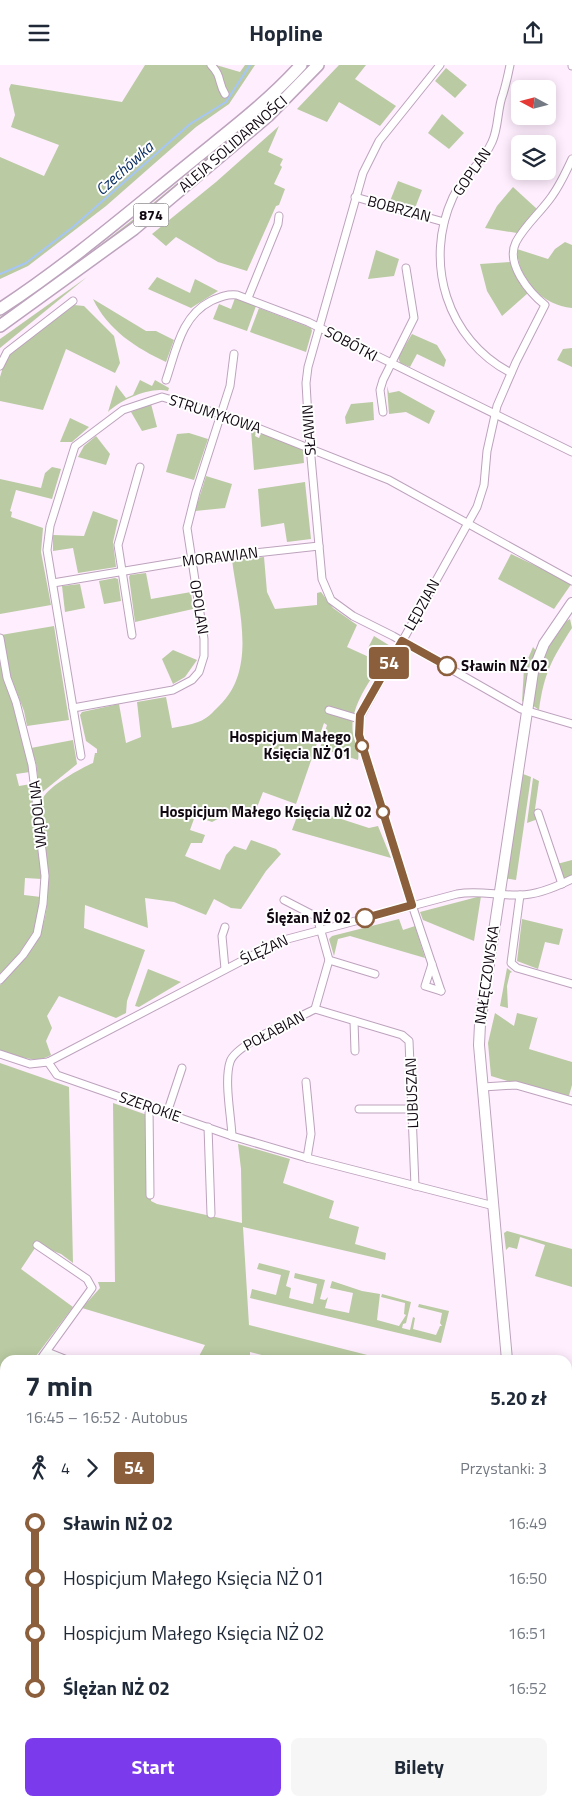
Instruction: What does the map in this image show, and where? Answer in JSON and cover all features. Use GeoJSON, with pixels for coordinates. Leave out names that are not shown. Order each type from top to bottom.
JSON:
{"type":"FeatureCollection","features":[{"type":"Feature","properties":{"kind":"main road","name":"874"},"geometry":{"type":"LineString","coordinates":[[237,124],[294,65]]}},
{"type":"Feature","properties":{"kind":"main road","name":"ALEJA SOLIDARNOŚCI"},"geometry":{"type":"LineString","coordinates":[[0,309],[90,245],[266,101],[302,65]]}},
{"type":"Feature","properties":{"kind":"main road","name":"ALEJA SOLIDARNOŚCI"},"geometry":{"type":"LineString","coordinates":[[0,326],[134,229],[263,121],[318,65]]}},
{"type":"Feature","properties":{"kind":"main road","name":"NAŁĘCZOWSKA"},"geometry":{"type":"LineString","coordinates":[[507,1355],[483,1087],[480,1029],[533,672],[540,652],[572,603]]}},
{"type":"Feature","properties":{"kind":"street"},"geometry":{"type":"LineString","coordinates":[[211,65],[220,76],[221,88],[224,94]]}},
{"type":"Feature","properties":{"kind":"street","name":"SŁAWIN"},"geometry":{"type":"LineString","coordinates":[[440,65],[379,141],[363,173],[306,375],[310,447],[322,579],[331,600],[353,616],[402,641],[527,711],[572,724]]}},
{"type":"Feature","properties":{"kind":"street","name":"GOPLAN"},"geometry":{"type":"LineString","coordinates":[[510,65],[497,131],[484,157],[460,184],[444,221],[439,260],[442,285],[450,307],[463,332],[478,351],[511,373]]}},
{"type":"Feature","properties":{"kind":"street","name":"LĘDZIAN"},"geometry":{"type":"LineString","coordinates":[[359,719],[481,497],[495,414],[511,373],[545,305],[531,292],[520,275],[515,261],[514,247],[527,227],[552,197],[572,159]]}},
{"type":"Feature","properties":{"kind":"street","name":"BOBRZAN"},"geometry":{"type":"LineString","coordinates":[[355,197],[444,221]]}},
{"type":"Feature","properties":{"kind":"street"},"geometry":{"type":"LineString","coordinates":[[248,298],[278,224],[279,215]]}},
{"type":"Feature","properties":{"kind":"street"},"geometry":{"type":"LineString","coordinates":[[383,412],[380,390],[390,364],[414,318],[406,268]]}},
{"type":"Feature","properties":{"kind":"street","name":"SOBÓTKI"},"geometry":{"type":"LineString","coordinates":[[166,380],[185,327],[196,310],[226,295],[248,298],[319,327],[390,364],[572,452]]}},
{"type":"Feature","properties":{"kind":"street"},"geometry":{"type":"LineString","coordinates":[[0,366],[7,352],[73,301]]}},
{"type":"Feature","properties":{"kind":"street","name":"OPOLAN"},"geometry":{"type":"LineString","coordinates":[[73,707],[173,690],[187,684],[198,672],[205,649],[187,534],[189,516],[230,386],[234,354]]}},
{"type":"Feature","properties":{"kind":"street","name":"STRUMYKOWA"},"geometry":{"type":"LineString","coordinates":[[81,757],[47,550],[48,533],[74,450],[79,442],[123,409],[157,397],[166,397],[222,414],[310,447],[388,480],[572,581]]}},
{"type":"Feature","properties":{"kind":"street"},"geometry":{"type":"LineString","coordinates":[[132,635],[118,540],[140,467]]}},
{"type":"Feature","properties":{"kind":"street","name":"MORAWIAN"},"geometry":{"type":"LineString","coordinates":[[53,583],[191,560],[320,547]]}},
{"type":"Feature","properties":{"kind":"street","name":"WĄDOLNA"},"geometry":{"type":"LineString","coordinates":[[0,638],[7,678],[16,702],[32,765],[45,876],[43,904],[37,934],[23,955],[0,980]]}},
{"type":"Feature","properties":{"kind":"street"},"geometry":{"type":"LineString","coordinates":[[329,710],[359,719],[359,735],[441,991],[426,986],[432,964]]}},
{"type":"Feature","properties":{"kind":"street"},"geometry":{"type":"LineString","coordinates":[[538,813],[562,884]]}},
{"type":"Feature","properties":{"kind":"street","name":"ŚLĘŻAN"},"geometry":{"type":"LineString","coordinates":[[48,1062],[280,941],[465,892],[520,895],[542,891],[572,879]]}},
{"type":"Feature","properties":{"kind":"street"},"geometry":{"type":"LineString","coordinates":[[520,895],[511,963],[517,968],[572,984]]}},
{"type":"Feature","properties":{"kind":"street"},"geometry":{"type":"LineString","coordinates":[[284,900],[315,915],[322,929]]}},
{"type":"Feature","properties":{"kind":"street"},"geometry":{"type":"LineString","coordinates":[[225,927],[222,936],[225,969]]}},
{"type":"Feature","properties":{"kind":"street","name":"POŁABIAN"},"geometry":{"type":"LineString","coordinates":[[232,1135],[229,1072],[232,1057],[245,1046],[315,1009],[329,960],[322,929]]}},
{"type":"Feature","properties":{"kind":"street"},"geometry":{"type":"LineString","coordinates":[[329,960],[376,974]]}},
{"type":"Feature","properties":{"kind":"street","name":"LUBUSZAN"},"geometry":{"type":"LineString","coordinates":[[315,1009],[402,1035],[409,1041],[415,1186]]}},
{"type":"Feature","properties":{"kind":"street"},"geometry":{"type":"LineString","coordinates":[[354,1021],[355,1051]]}},
{"type":"Feature","properties":{"kind":"street"},"geometry":{"type":"LineString","coordinates":[[0,1055],[30,1064],[48,1062]]}},
{"type":"Feature","properties":{"kind":"street","name":"SZEROKIE"},"geometry":{"type":"LineString","coordinates":[[48,1062],[57,1075],[232,1135],[307,1158],[494,1206]]}},
{"type":"Feature","properties":{"kind":"street"},"geometry":{"type":"LineString","coordinates":[[167,1113],[182,1068]]}},
{"type":"Feature","properties":{"kind":"street"},"geometry":{"type":"LineString","coordinates":[[306,1083],[311,1133],[307,1158]]}},
{"type":"Feature","properties":{"kind":"street"},"geometry":{"type":"LineString","coordinates":[[483,1087],[516,1085],[572,1101]]}},
{"type":"Feature","properties":{"kind":"street"},"geometry":{"type":"LineString","coordinates":[[149,1107],[150,1195]]}},
{"type":"Feature","properties":{"kind":"street"},"geometry":{"type":"LineString","coordinates":[[360,1109],[412,1109]]}},
{"type":"Feature","properties":{"kind":"street"},"geometry":{"type":"LineString","coordinates":[[208,1127],[211,1214]]}},
{"type":"Feature","properties":{"kind":"street"},"geometry":{"type":"LineString","coordinates":[[37,1245],[87,1279],[92,1288],[44,1355]]}},
{"type":"Feature","properties":{"kind":"street"},"geometry":{"type":"LineString","coordinates":[[47,1352],[54,1355]]}},
{"type":"Feature","properties":{"kind":"green space"},"geometry":{"type":"Polygon","coordinates":[[[145,65],[216,65],[240,72],[245,65],[255,65],[229,104],[196,127],[106,206],[28,266],[0,279],[0,157],[44,176],[59,145],[11,127],[15,115],[9,89],[11,84],[122,102],[145,65]]]}},
{"type":"Feature","properties":{"kind":"green space"},"geometry":{"type":"Polygon","coordinates":[[[306,65],[313,65],[281,99],[117,239],[0,323],[0,317],[121,229],[197,166],[306,65]]]}},
{"type":"Feature","properties":{"kind":"green space"},"geometry":{"type":"Polygon","coordinates":[[[339,65],[366,65],[355,79],[396,106],[380,126],[339,102],[327,122],[297,109],[339,65]]]}},
{"type":"Feature","properties":{"kind":"green space"},"geometry":{"type":"Polygon","coordinates":[[[446,68],[467,85],[455,98],[435,81],[446,68]]]}},
{"type":"Feature","properties":{"kind":"green space"},"geometry":{"type":"Polygon","coordinates":[[[442,114],[464,133],[449,149],[428,133],[442,114]]]}},
{"type":"Feature","properties":{"kind":"green space"},"geometry":{"type":"Polygon","coordinates":[[[279,126],[268,152],[283,159],[280,165],[282,167],[274,184],[285,189],[247,271],[218,262],[176,237],[166,246],[152,234],[216,182],[279,126]]]}},
{"type":"Feature","properties":{"kind":"green space"},"geometry":{"type":"Polygon","coordinates":[[[398,181],[422,190],[415,208],[390,201],[398,181]]]}},
{"type":"Feature","properties":{"kind":"green space"},"geometry":{"type":"Polygon","coordinates":[[[513,187],[537,209],[517,233],[485,228],[497,206],[513,187]]]}},
{"type":"Feature","properties":{"kind":"green space"},"geometry":{"type":"Polygon","coordinates":[[[565,242],[572,245],[572,308],[550,302],[533,289],[518,260],[517,249],[548,259],[555,249],[565,242]]]}},
{"type":"Feature","properties":{"kind":"green space"},"geometry":{"type":"Polygon","coordinates":[[[511,248],[515,274],[528,293],[502,316],[487,291],[480,264],[510,262],[511,248]]]}},
{"type":"Feature","properties":{"kind":"green space"},"geometry":{"type":"Polygon","coordinates":[[[376,250],[399,259],[394,276],[368,279],[376,250]]]}},
{"type":"Feature","properties":{"kind":"green space"},"geometry":{"type":"Polygon","coordinates":[[[87,277],[0,348],[0,339],[87,277]]]}},
{"type":"Feature","properties":{"kind":"green space"},"geometry":{"type":"Polygon","coordinates":[[[157,277],[190,293],[195,279],[218,291],[191,308],[148,289],[157,277]]]}},
{"type":"Feature","properties":{"kind":"green space"},"geometry":{"type":"Polygon","coordinates":[[[235,298],[256,306],[247,331],[213,319],[219,304],[231,309],[235,298]]]}},
{"type":"Feature","properties":{"kind":"green space"},"geometry":{"type":"Polygon","coordinates":[[[93,299],[146,331],[156,331],[174,340],[166,362],[144,351],[124,337],[107,320],[93,299]]]}},
{"type":"Feature","properties":{"kind":"green space"},"geometry":{"type":"Polygon","coordinates":[[[74,305],[84,306],[114,336],[120,363],[115,373],[66,349],[43,410],[0,401],[0,377],[6,357],[74,305]]]}},
{"type":"Feature","properties":{"kind":"green space"},"geometry":{"type":"Polygon","coordinates":[[[259,308],[311,328],[312,331],[306,352],[250,332],[259,308]]]}},
{"type":"Feature","properties":{"kind":"green space"},"geometry":{"type":"Polygon","coordinates":[[[412,334],[437,345],[446,360],[444,367],[417,354],[410,367],[400,363],[398,357],[412,334]]]}},
{"type":"Feature","properties":{"kind":"green space"},"geometry":{"type":"Polygon","coordinates":[[[572,348],[572,367],[557,360],[563,349],[572,348]]]}},
{"type":"Feature","properties":{"kind":"green space"},"geometry":{"type":"Polygon","coordinates":[[[140,380],[152,386],[155,380],[169,388],[168,391],[153,390],[136,395],[113,407],[108,412],[116,385],[126,398],[133,395],[140,380]]]}},
{"type":"Feature","properties":{"kind":"green space"},"geometry":{"type":"Polygon","coordinates":[[[387,386],[389,393],[399,391],[435,411],[429,424],[406,412],[389,414],[387,386]]]}},
{"type":"Feature","properties":{"kind":"green space"},"geometry":{"type":"Polygon","coordinates":[[[373,402],[374,420],[346,424],[345,417],[351,404],[373,402]]]}},
{"type":"Feature","properties":{"kind":"green space"},"geometry":{"type":"Polygon","coordinates":[[[151,404],[157,427],[142,431],[131,412],[151,404]]]}},
{"type":"Feature","properties":{"kind":"green space"},"geometry":{"type":"Polygon","coordinates":[[[70,418],[89,427],[72,442],[60,442],[70,418]]]}},
{"type":"Feature","properties":{"kind":"green space"},"geometry":{"type":"Polygon","coordinates":[[[251,430],[256,432],[255,436],[259,438],[261,433],[300,448],[303,450],[304,463],[254,470],[251,430]]]}},
{"type":"Feature","properties":{"kind":"green space"},"geometry":{"type":"Polygon","coordinates":[[[189,433],[208,439],[194,480],[166,472],[177,434],[189,433]]]}},
{"type":"Feature","properties":{"kind":"green space"},"geometry":{"type":"Polygon","coordinates":[[[96,436],[110,454],[106,465],[78,457],[84,446],[96,436]]]}},
{"type":"Feature","properties":{"kind":"green space"},"geometry":{"type":"Polygon","coordinates":[[[52,467],[61,469],[52,499],[16,490],[10,511],[12,512],[11,517],[43,528],[41,552],[51,605],[0,614],[0,479],[41,488],[45,473],[52,467]]]}},
{"type":"Feature","properties":{"kind":"green space"},"geometry":{"type":"Polygon","coordinates":[[[206,476],[232,484],[225,508],[195,511],[206,476]]]}},
{"type":"Feature","properties":{"kind":"green space"},"geometry":{"type":"Polygon","coordinates":[[[305,482],[311,539],[287,542],[284,523],[261,527],[258,489],[305,482]]]}},
{"type":"Feature","properties":{"kind":"green space"},"geometry":{"type":"Polygon","coordinates":[[[93,511],[118,520],[113,542],[116,567],[78,573],[73,548],[53,551],[53,535],[84,536],[93,511]]]}},
{"type":"Feature","properties":{"kind":"green space"},"geometry":{"type":"Polygon","coordinates":[[[511,554],[572,583],[554,609],[498,579],[511,554]]]}},
{"type":"Feature","properties":{"kind":"green space"},"geometry":{"type":"Polygon","coordinates":[[[264,557],[267,592],[275,609],[317,605],[317,593],[321,592],[333,608],[357,625],[347,647],[382,663],[361,697],[354,715],[353,734],[358,750],[358,760],[320,748],[327,725],[324,723],[296,804],[263,792],[254,815],[233,811],[212,822],[195,816],[190,830],[205,835],[202,843],[191,843],[185,856],[220,870],[226,855],[234,846],[246,850],[251,840],[276,849],[281,854],[266,871],[241,909],[231,908],[214,899],[206,915],[174,902],[145,898],[148,928],[85,905],[84,928],[145,950],[127,1001],[126,1013],[116,1018],[59,996],[47,1016],[52,1028],[46,1041],[51,1055],[45,1058],[32,1059],[0,1050],[0,985],[34,946],[46,914],[48,879],[40,821],[43,798],[58,783],[93,763],[95,753],[97,753],[97,749],[86,741],[80,715],[82,712],[119,704],[126,743],[141,737],[137,702],[166,697],[172,728],[198,722],[210,715],[231,691],[238,674],[242,656],[241,617],[232,560],[264,557]]]}},
{"type":"Feature","properties":{"kind":"green space"},"geometry":{"type":"Polygon","coordinates":[[[146,573],[151,599],[191,592],[193,609],[135,622],[129,577],[130,575],[146,573]]]}},
{"type":"Feature","properties":{"kind":"green space"},"geometry":{"type":"Polygon","coordinates":[[[118,579],[121,601],[104,604],[99,581],[118,579]]]}},
{"type":"Feature","properties":{"kind":"green space"},"geometry":{"type":"Polygon","coordinates":[[[80,584],[85,608],[65,612],[62,586],[80,584]]]}},
{"type":"Feature","properties":{"kind":"green space"},"geometry":{"type":"Polygon","coordinates":[[[570,619],[572,628],[546,676],[539,710],[532,705],[535,681],[541,661],[551,641],[565,622],[570,619]]]}},
{"type":"Feature","properties":{"kind":"green space"},"geometry":{"type":"Polygon","coordinates":[[[54,626],[69,720],[27,726],[24,711],[8,670],[1,635],[54,626]]]}},
{"type":"Feature","properties":{"kind":"green space"},"geometry":{"type":"Polygon","coordinates":[[[374,636],[392,647],[386,657],[368,648],[374,636]]]}},
{"type":"Feature","properties":{"kind":"green space"},"geometry":{"type":"Polygon","coordinates":[[[533,647],[537,652],[525,699],[522,702],[524,668],[533,647]]]}},
{"type":"Feature","properties":{"kind":"green space"},"geometry":{"type":"Polygon","coordinates":[[[173,650],[197,660],[185,677],[173,684],[162,659],[173,650]]]}},
{"type":"Feature","properties":{"kind":"green space"},"geometry":{"type":"Polygon","coordinates":[[[0,656],[16,708],[30,772],[16,774],[19,786],[31,784],[42,879],[25,878],[24,895],[41,897],[35,930],[15,959],[0,974],[0,656]]]}},
{"type":"Feature","properties":{"kind":"green space"},"geometry":{"type":"Polygon","coordinates":[[[73,740],[77,764],[40,794],[36,763],[31,748],[73,740]]]}},
{"type":"Feature","properties":{"kind":"green space"},"geometry":{"type":"Polygon","coordinates":[[[523,774],[531,777],[516,880],[504,878],[520,776],[523,774]]]}},
{"type":"Feature","properties":{"kind":"green space"},"geometry":{"type":"Polygon","coordinates":[[[533,778],[539,781],[535,809],[538,819],[527,823],[533,778]]]}},
{"type":"Feature","properties":{"kind":"green space"},"geometry":{"type":"Polygon","coordinates":[[[301,806],[369,828],[378,826],[391,858],[292,830],[301,806]]]}},
{"type":"Feature","properties":{"kind":"green space"},"geometry":{"type":"Polygon","coordinates":[[[572,860],[572,877],[563,880],[557,864],[572,860]]]}},
{"type":"Feature","properties":{"kind":"green space"},"geometry":{"type":"Polygon","coordinates":[[[481,896],[474,941],[423,920],[420,912],[481,896]]]}},
{"type":"Feature","properties":{"kind":"green space"},"geometry":{"type":"Polygon","coordinates":[[[399,919],[403,930],[415,926],[425,958],[350,936],[338,939],[334,956],[329,939],[332,936],[399,919]]]}},
{"type":"Feature","properties":{"kind":"green space"},"geometry":{"type":"Polygon","coordinates":[[[522,919],[563,929],[559,945],[545,942],[538,969],[517,961],[522,919]]]}},
{"type":"Feature","properties":{"kind":"green space"},"geometry":{"type":"Polygon","coordinates":[[[507,968],[512,972],[510,973],[507,986],[508,1008],[500,1006],[507,968]]]}},
{"type":"Feature","properties":{"kind":"green space"},"geometry":{"type":"Polygon","coordinates":[[[148,969],[181,982],[139,1007],[135,1006],[148,969]]]}},
{"type":"Feature","properties":{"kind":"green space"},"geometry":{"type":"Polygon","coordinates":[[[495,1013],[514,1026],[517,1013],[537,1018],[538,1016],[529,1049],[572,1062],[572,1085],[568,1099],[491,1076],[488,1043],[495,1013]]]}},
{"type":"Feature","properties":{"kind":"green space"},"geometry":{"type":"Polygon","coordinates":[[[0,1063],[69,1087],[73,1263],[61,1254],[37,1245],[21,1269],[73,1307],[37,1355],[0,1355],[0,1063]]]}},
{"type":"Feature","properties":{"kind":"green space"},"geometry":{"type":"Polygon","coordinates":[[[113,1103],[147,1115],[151,1201],[157,1204],[242,1223],[241,1169],[238,1144],[290,1159],[283,1183],[334,1201],[329,1218],[359,1227],[355,1244],[386,1253],[385,1260],[243,1227],[249,1325],[367,1355],[262,1355],[250,1352],[250,1355],[200,1355],[205,1345],[82,1308],[100,1288],[98,1282],[115,1282],[113,1103]]]}},
{"type":"Feature","properties":{"kind":"green space"},"geometry":{"type":"Polygon","coordinates":[[[507,1231],[572,1249],[572,1287],[535,1276],[545,1245],[520,1237],[517,1249],[509,1247],[506,1250],[504,1233],[507,1231]]]}},
{"type":"Feature","properties":{"kind":"green space"},"geometry":{"type":"Polygon","coordinates":[[[259,1263],[290,1271],[286,1286],[291,1288],[289,1298],[313,1304],[317,1284],[294,1278],[295,1273],[325,1280],[320,1299],[325,1300],[328,1297],[325,1308],[349,1313],[353,1293],[330,1288],[332,1281],[362,1291],[380,1294],[377,1320],[399,1326],[406,1315],[404,1314],[405,1303],[381,1297],[382,1294],[411,1302],[406,1323],[403,1324],[402,1328],[410,1330],[413,1317],[415,1318],[413,1329],[436,1335],[440,1326],[442,1326],[440,1323],[442,1313],[418,1307],[419,1304],[449,1311],[441,1343],[250,1298],[252,1289],[276,1295],[281,1275],[257,1269],[259,1263]]]}},
{"type":"Feature","properties":{"kind":"waterway","name":"Czechówka"},"geometry":{"type":"LineString","coordinates":[[0,274],[26,263],[73,227],[190,124],[226,102],[250,65]]}},
{"type":"Feature","properties":{"kind":"bus line","name":"54"},"geometry":{"type":"LineString","coordinates":[[365,918],[412,905],[359,735],[360,715],[402,641],[447,666]]}},
{"type":"Feature","properties":{"kind":"place","name":"Sławin NŻ 02"},"geometry":{"type":"Point","coordinates":[447,666]}},
{"type":"Feature","properties":{"kind":"place","name":"Hospicjum Małego Księcia NŻ 01"},"geometry":{"type":"Point","coordinates":[362,746]}},
{"type":"Feature","properties":{"kind":"place","name":"Hospicjum Małego Księcia NŻ 02"},"geometry":{"type":"Point","coordinates":[383,812]}},
{"type":"Feature","properties":{"kind":"place","name":"Ślężan NŻ 02"},"geometry":{"type":"Point","coordinates":[365,918]}}]}
